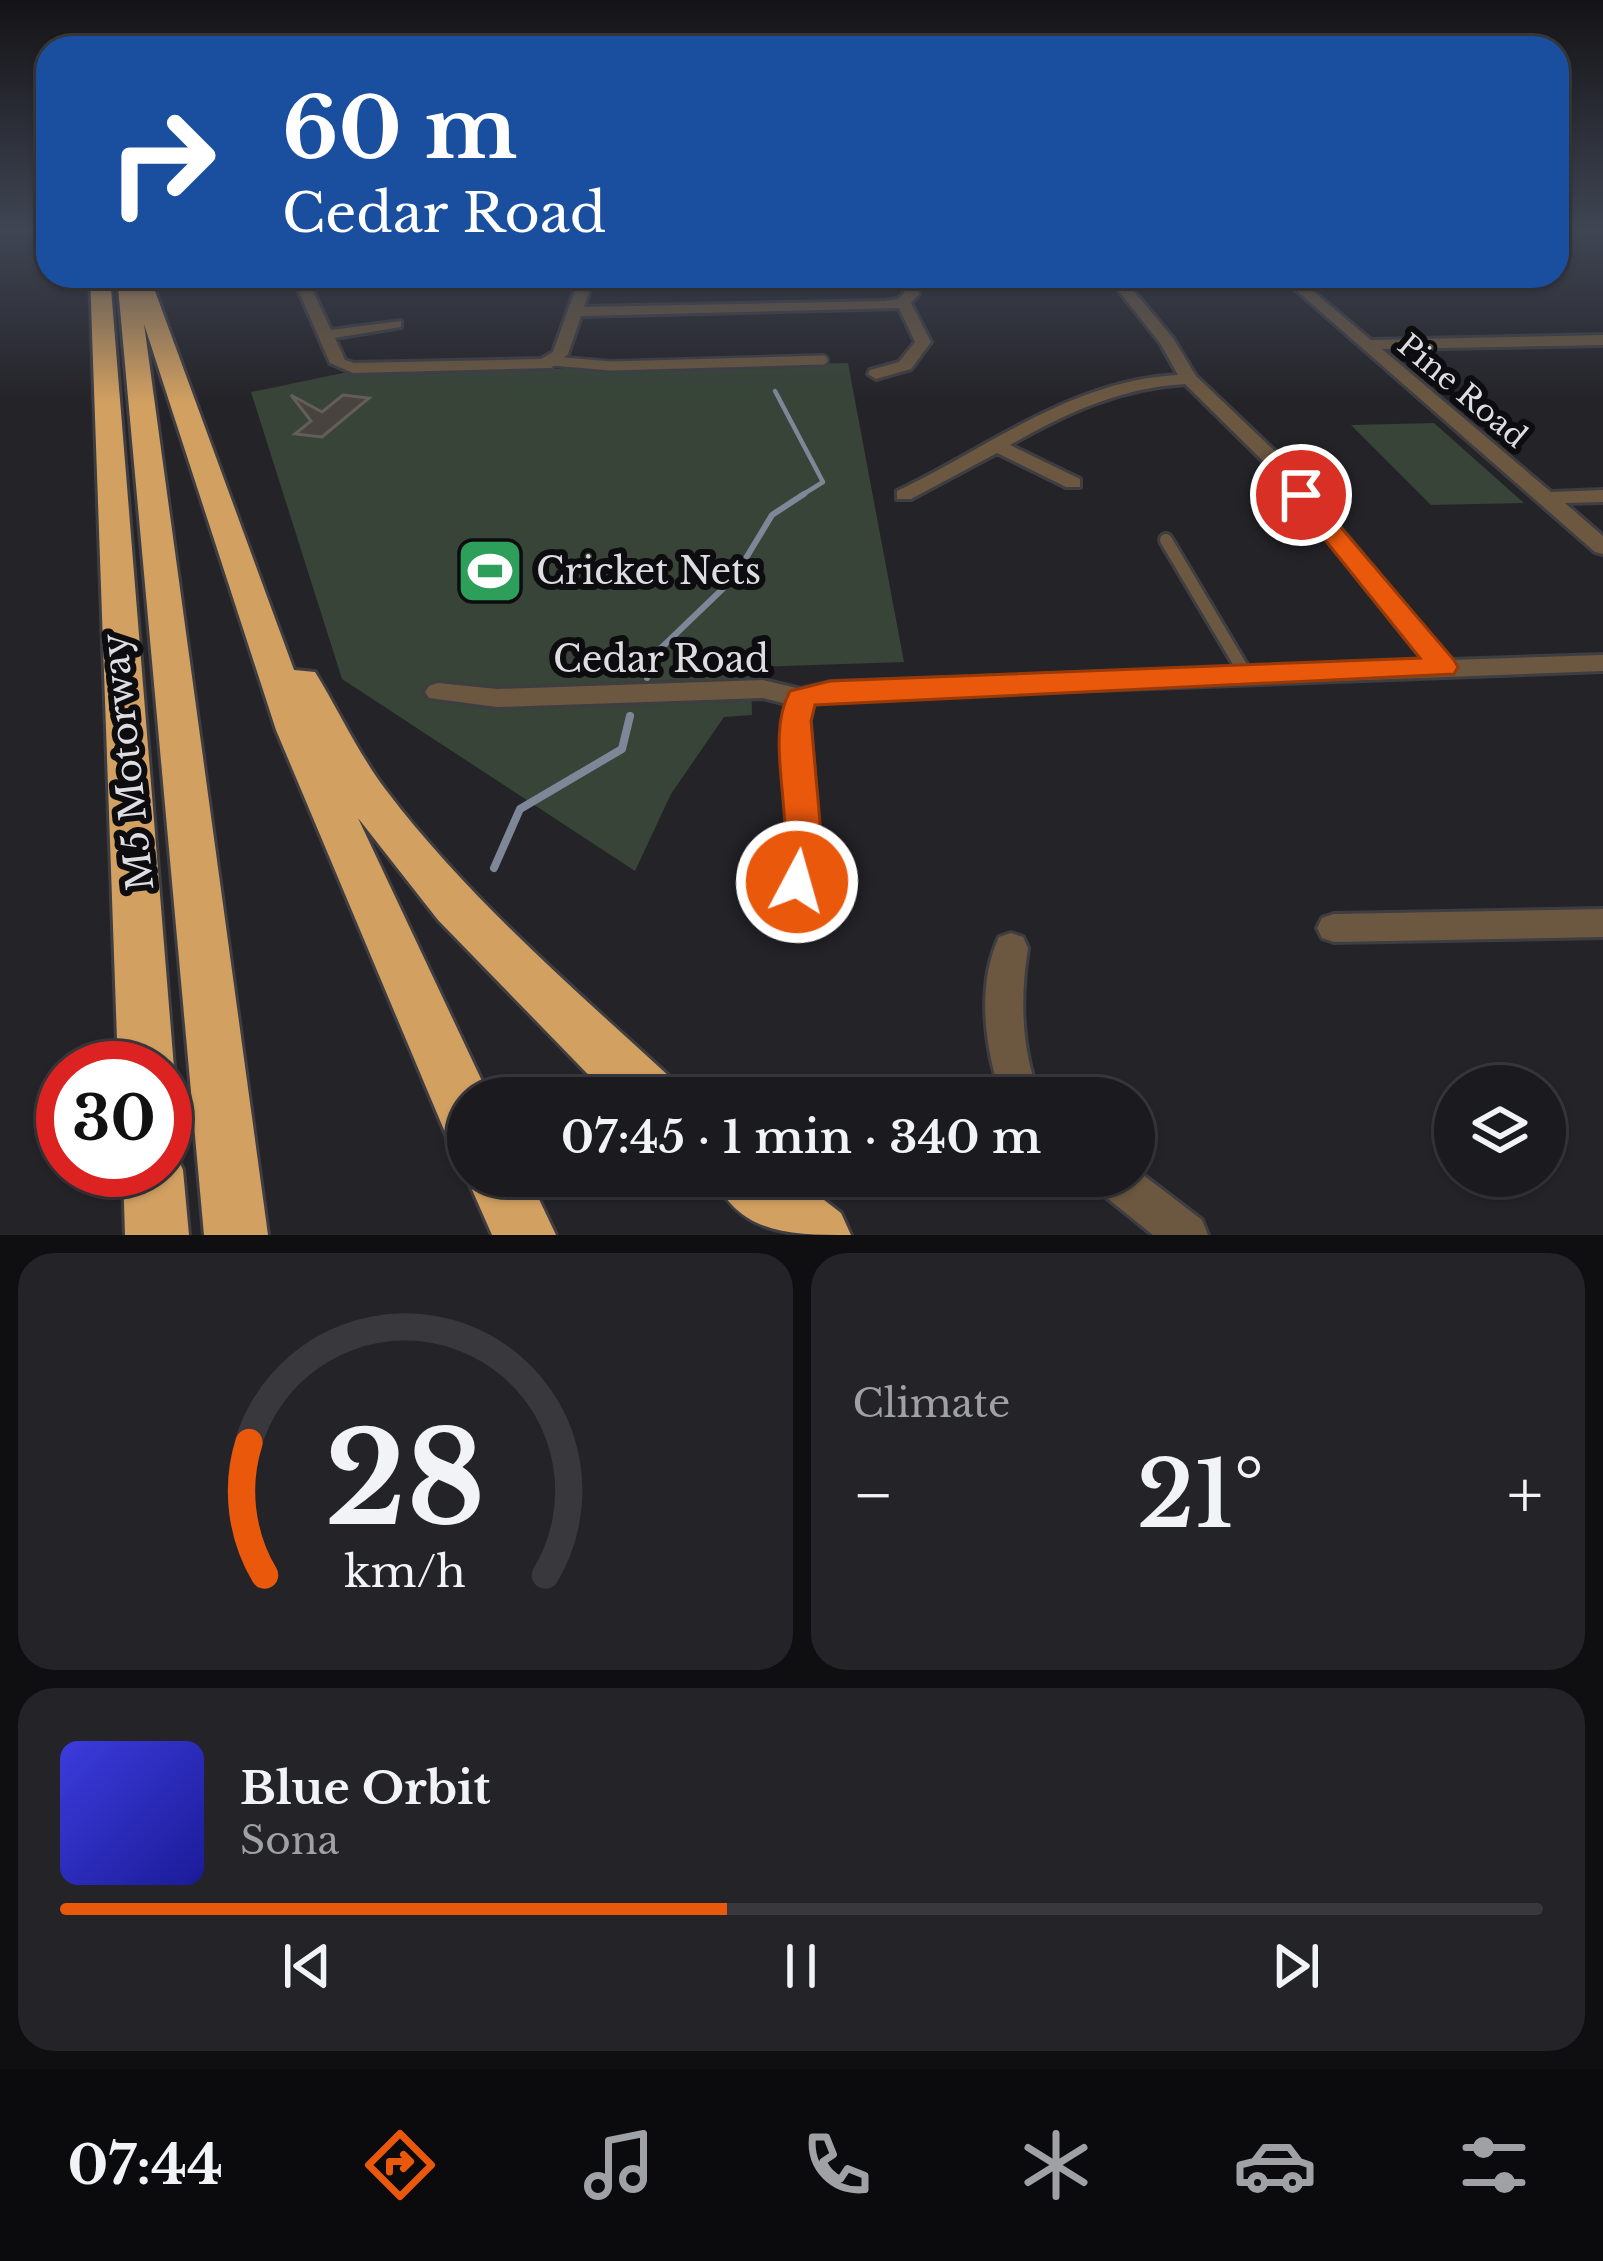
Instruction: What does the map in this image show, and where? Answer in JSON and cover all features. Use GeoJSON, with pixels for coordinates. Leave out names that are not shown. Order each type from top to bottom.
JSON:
{"type":"FeatureCollection","features":[{"type":"Feature","properties":{"kind":"highway","name":"M5 Motorway"},"geometry":{"type":"LineString","coordinates":[[101,288],[142,1041]]}},
{"type":"Feature","properties":{"kind":"highway","name":"M5 Motorway"},"geometry":{"type":"LineString","coordinates":[[128,288],[236,1235]]}},
{"type":"Feature","properties":{"kind":"highway"},"geometry":{"type":"LineString","coordinates":[[144,288],[296,730],[451,1077]]}},
{"type":"Feature","properties":{"kind":"highway"},"geometry":{"type":"LineString","coordinates":[[184,414],[319,721],[344,766],[391,832],[519,970],[629,1077]]}},
{"type":"Feature","properties":{"kind":"highway"},"geometry":{"type":"LineString","coordinates":[[138,1235],[139,1197]]}},
{"type":"Feature","properties":{"kind":"highway"},"geometry":{"type":"LineString","coordinates":[[155,1197],[157,1235]]}},
{"type":"Feature","properties":{"kind":"highway"},"geometry":{"type":"LineString","coordinates":[[506,1197],[524,1235]]}},
{"type":"Feature","properties":{"kind":"highway"},"geometry":{"type":"LineString","coordinates":[[770,1197],[819,1235]]}},
{"type":"Feature","properties":{"kind":"street"},"geometry":{"type":"LineString","coordinates":[[305,288],[338,363],[352,368],[531,366],[553,361],[583,288]]}},
{"type":"Feature","properties":{"kind":"street"},"geometry":{"type":"LineString","coordinates":[[576,312],[902,303],[912,294],[910,288]]}},
{"type":"Feature","properties":{"kind":"street"},"geometry":{"type":"LineString","coordinates":[[1124,288],[1166,341],[1189,380],[1273,460],[1443,667]]}},
{"type":"Feature","properties":{"kind":"street","name":"Pine Road"},"geometry":{"type":"LineString","coordinates":[[1301,288],[1603,547]]}},
{"type":"Feature","properties":{"kind":"street"},"geometry":{"type":"LineString","coordinates":[[876,374],[901,369],[918,357],[923,342],[910,310],[902,303]]}},
{"type":"Feature","properties":{"kind":"street"},"geometry":{"type":"LineString","coordinates":[[326,335],[396,324]]}},
{"type":"Feature","properties":{"kind":"street"},"geometry":{"type":"LineString","coordinates":[[1365,345],[1603,340]]}},
{"type":"Feature","properties":{"kind":"street"},"geometry":{"type":"LineString","coordinates":[[904,495],[1094,393],[1131,381],[1189,380]]}},
{"type":"Feature","properties":{"kind":"street"},"geometry":{"type":"LineString","coordinates":[[999,447],[1073,483]]}},
{"type":"Feature","properties":{"kind":"street"},"geometry":{"type":"LineString","coordinates":[[1546,498],[1603,496]]}},
{"type":"Feature","properties":{"kind":"street","name":"Cedar Road"},"geometry":{"type":"LineString","coordinates":[[438,692],[497,698],[751,688],[801,698],[830,691],[1603,663]]}},
{"type":"Feature","properties":{"kind":"street"},"geometry":{"type":"LineString","coordinates":[[788,908],[805,856],[796,721],[801,698]]}},
{"type":"Feature","properties":{"kind":"street"},"geometry":{"type":"LineString","coordinates":[[1334,928],[1603,923]]}},
{"type":"Feature","properties":{"kind":"street"},"geometry":{"type":"LineString","coordinates":[[1011,948],[1001,1000],[1012,1077]]}},
{"type":"Feature","properties":{"kind":"street"},"geometry":{"type":"LineString","coordinates":[[1138,1197],[1187,1235]]}},
{"type":"Feature","properties":{"kind":"lane"},"geometry":{"type":"LineString","coordinates":[[553,361],[610,366],[823,360]]}},
{"type":"Feature","properties":{"kind":"lane"},"geometry":{"type":"LineString","coordinates":[[1166,540],[1247,678]]}},
{"type":"Feature","properties":{"kind":"green space"},"geometry":{"type":"Polygon","coordinates":[[[848,363],[904,662],[751,667],[752,715],[724,717],[671,794],[635,871],[342,679],[251,392],[343,373],[848,363]]]}},
{"type":"Feature","properties":{"kind":"green space"},"geometry":{"type":"Polygon","coordinates":[[[1434,423],[1524,503],[1431,505],[1351,425],[1434,423]]]}},
{"type":"Feature","properties":{"kind":"building"},"geometry":{"type":"Polygon","coordinates":[[[291,395],[322,412],[343,395],[369,398],[322,437],[295,434],[311,421],[291,395]]]}},
{"type":"Feature","properties":{"kind":"waterway"},"geometry":{"type":"LineString","coordinates":[[775,391],[823,482],[799,497]]}},
{"type":"Feature","properties":{"kind":"waterway"},"geometry":{"type":"LineString","coordinates":[[647,678],[658,651],[734,578],[772,515],[804,494]]}},
{"type":"Feature","properties":{"kind":"waterway"},"geometry":{"type":"LineString","coordinates":[[494,868],[520,809],[622,749],[630,716]]}},
{"type":"Feature","properties":{"kind":"place","name":"Cricket Nets"},"geometry":{"type":"Point","coordinates":[490,571]}},
{"type":"Feature","properties":{"kind":"route"},"geometry":{"type":"LineString","coordinates":[[797,882],[805,856],[796,721],[801,698],[830,691],[1443,667],[1301,495]]}}]}
